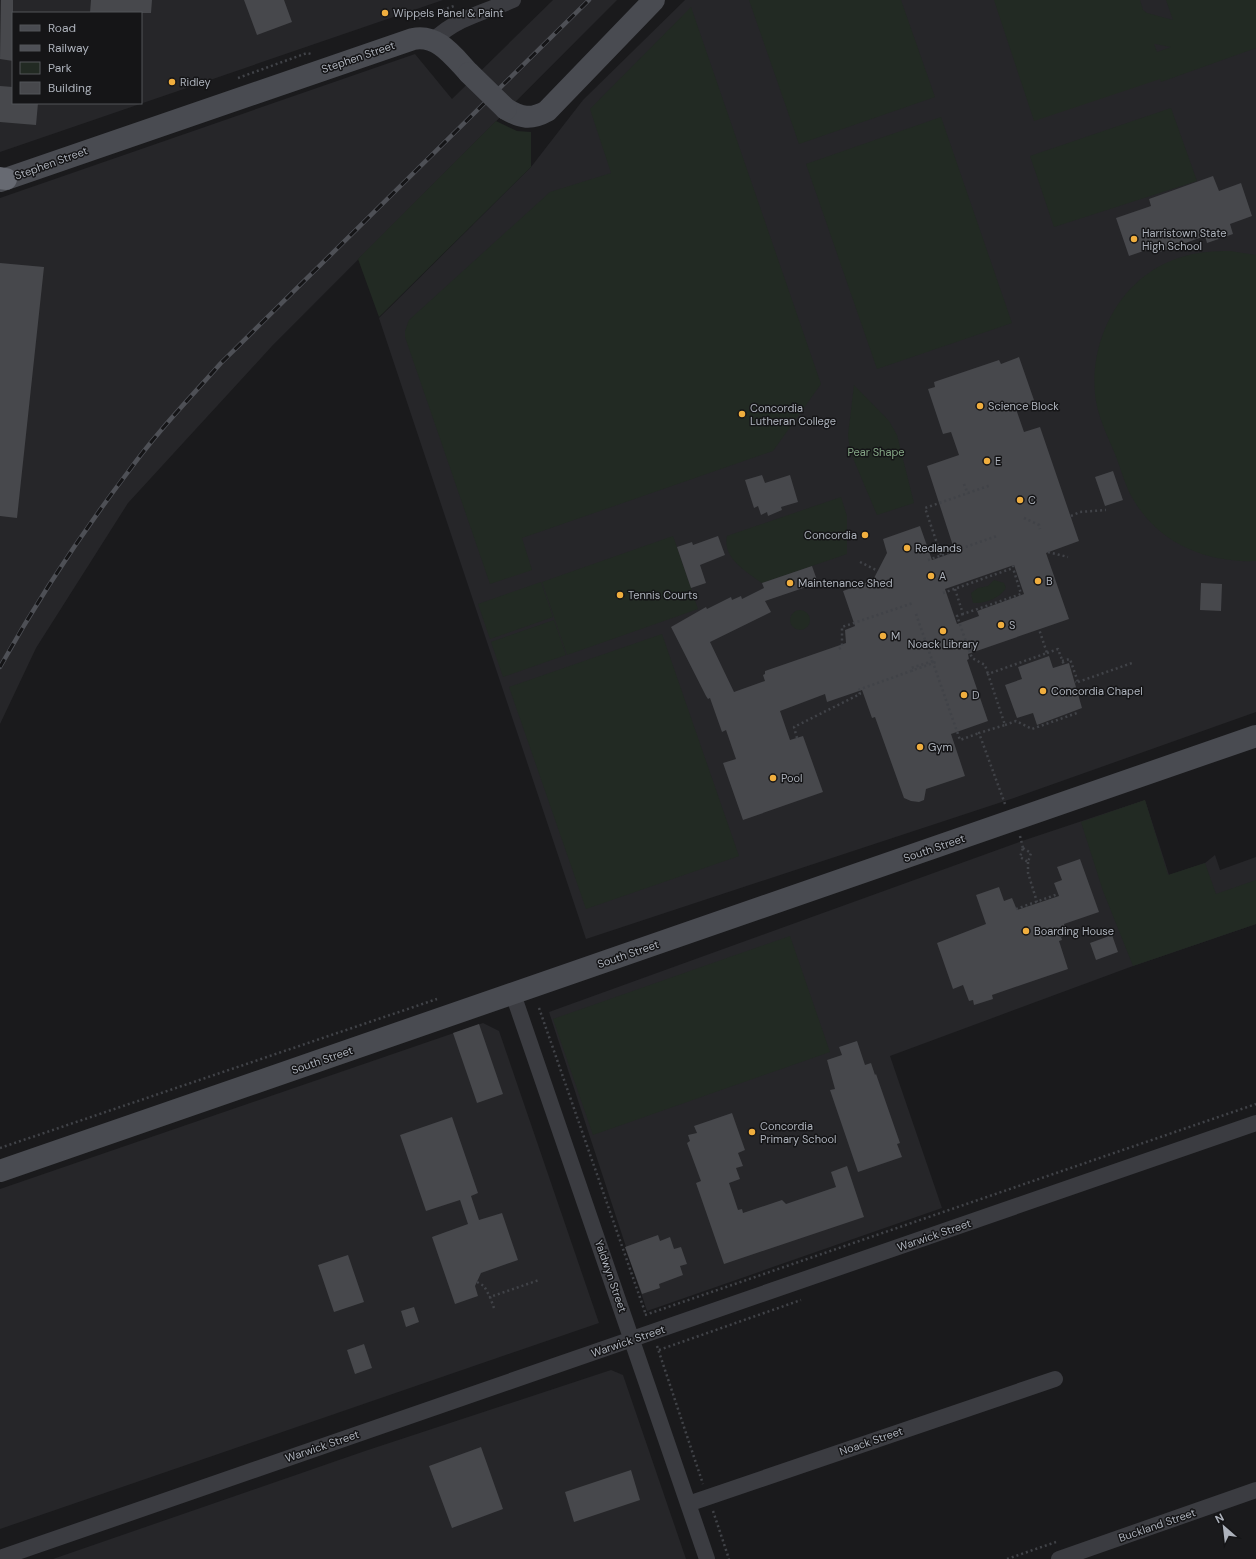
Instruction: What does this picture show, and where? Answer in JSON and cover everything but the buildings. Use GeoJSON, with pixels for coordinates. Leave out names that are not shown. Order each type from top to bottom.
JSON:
{"type":"FeatureCollection","features":[{"type":"Feature","properties":{"kind":"street"},"geometry":{"type":"LineString","coordinates":[[513,0],[457,22],[444,30],[434,40],[446,49],[506,109],[518,116],[528,118],[538,116],[547,111],[654,0]]}},
{"type":"Feature","properties":{"kind":"street","name":"Stephen Street"},"geometry":{"type":"LineString","coordinates":[[2,179],[404,41],[420,38],[434,40]]}},
{"type":"Feature","properties":{"kind":"street","name":"South Street"},"geometry":{"type":"LineString","coordinates":[[0,1171],[1256,736]]}},
{"type":"Feature","properties":{"kind":"street","name":"Yaldwyn Street"},"geometry":{"type":"LineString","coordinates":[[514,994],[707,1559]]}},
{"type":"Feature","properties":{"kind":"street","name":"Warwick Street"},"geometry":{"type":"LineString","coordinates":[[0,1558],[1256,1123]]}},
{"type":"Feature","properties":{"kind":"street","name":"Noack Street"},"geometry":{"type":"LineString","coordinates":[[688,1504],[1054,1379]]}},
{"type":"Feature","properties":{"kind":"street","name":"Buckland Street"},"geometry":{"type":"LineString","coordinates":[[1059,1559],[1256,1490]]}},
{"type":"Feature","properties":{"kind":"path"},"geometry":{"type":"LineString","coordinates":[[964,484],[968,494]]}},
{"type":"Feature","properties":{"kind":"path"},"geometry":{"type":"LineString","coordinates":[[941,555],[925,508],[991,485]]}},
{"type":"Feature","properties":{"kind":"path"},"geometry":{"type":"LineString","coordinates":[[1070,516],[1080,512],[1106,510]]}},
{"type":"Feature","properties":{"kind":"path"},"geometry":{"type":"LineString","coordinates":[[1024,518],[1040,527]]}},
{"type":"Feature","properties":{"kind":"path"},"geometry":{"type":"LineString","coordinates":[[928,560],[997,536]]}},
{"type":"Feature","properties":{"kind":"path"},"geometry":{"type":"LineString","coordinates":[[1048,552],[1068,558]]}},
{"type":"Feature","properties":{"kind":"path"},"geometry":{"type":"LineString","coordinates":[[860,562],[878,571]]}},
{"type":"Feature","properties":{"kind":"path"},"geometry":{"type":"LineString","coordinates":[[943,593],[1013,567],[1022,595],[957,616],[968,651],[972,658],[985,665],[1006,725]]}},
{"type":"Feature","properties":{"kind":"path"},"geometry":{"type":"LineString","coordinates":[[954,589],[964,614]]}},
{"type":"Feature","properties":{"kind":"path"},"geometry":{"type":"LineString","coordinates":[[839,649],[842,648],[842,627],[913,603]]}},
{"type":"Feature","properties":{"kind":"path"},"geometry":{"type":"LineString","coordinates":[[916,614],[960,740],[1016,721],[1032,729],[1077,713]]}},
{"type":"Feature","properties":{"kind":"path"},"geometry":{"type":"LineString","coordinates":[[1039,630],[1047,653]]}},
{"type":"Feature","properties":{"kind":"path"},"geometry":{"type":"LineString","coordinates":[[988,674],[1058,649],[1063,663],[1070,659],[1077,682],[1132,663]]}},
{"type":"Feature","properties":{"kind":"path"},"geometry":{"type":"LineString","coordinates":[[797,738],[794,727],[860,694],[858,690],[912,672],[911,668],[934,662]]}},
{"type":"Feature","properties":{"kind":"path"},"geometry":{"type":"LineString","coordinates":[[979,733],[1004,801]]}},
{"type":"Feature","properties":{"kind":"path"},"geometry":{"type":"LineString","coordinates":[[1022,841],[1023,848],[1020,857],[1028,862]]}},
{"type":"Feature","properties":{"kind":"path"},"geometry":{"type":"LineString","coordinates":[[1023,848],[1031,853],[1028,862],[1028,873],[1037,902]]}},
{"type":"Feature","properties":{"kind":"path"},"geometry":{"type":"LineString","coordinates":[[1016,909],[1058,894]]}},
{"type":"Feature","properties":{"kind":"path"},"geometry":{"type":"LineString","coordinates":[[539,1008],[645,1315],[659,1350],[729,1559]]}},
{"type":"Feature","properties":{"kind":"path"},"geometry":{"type":"LineString","coordinates":[[645,1315],[1256,1104]]}},
{"type":"Feature","properties":{"kind":"path"},"geometry":{"type":"LineString","coordinates":[[490,1297],[539,1280]]}},
{"type":"Feature","properties":{"kind":"path"},"geometry":{"type":"LineString","coordinates":[[477,1282],[484,1286],[494,1308]]}},
{"type":"Feature","properties":{"kind":"path"},"geometry":{"type":"LineString","coordinates":[[659,1350],[801,1300]]}},
{"type":"Feature","properties":{"kind":"shaded area","name":"Ridley"},"geometry":{"type":"Polygon","coordinates":[[[0,0],[443,0],[142,103],[142,12],[12,12],[12,104],[140,104],[0,152],[0,0]]]}},
{"type":"Feature","properties":{"kind":"shaded area"},"geometry":{"type":"Polygon","coordinates":[[[553,0],[617,0],[272,346],[128,503],[36,648],[0,724],[0,198],[415,54],[452,99],[553,0]]]}},
{"type":"Feature","properties":{"kind":"shaded area","name":"Concordia Lutheran College"},"geometry":{"type":"Polygon","coordinates":[[[685,0],[1256,0],[1256,712],[1014,798],[586,939],[379,318],[531,167],[583,100],[685,0]]]}},
{"type":"Feature","properties":{"kind":"shaded area","name":"Concordia Primary School"},"geometry":{"type":"Polygon","coordinates":[[[1145,800],[1169,875],[1205,863],[1215,855],[1220,870],[1256,857],[1256,924],[1133,966],[890,1056],[942,1208],[647,1311],[549,1012],[1022,841],[1145,800]]]}},
{"type":"Feature","properties":{"kind":"shaded area"},"geometry":{"type":"Polygon","coordinates":[[[483,1023],[499,1031],[599,1323],[0,1529],[0,1189],[483,1023]]]}},
{"type":"Feature","properties":{"kind":"shaded area"},"geometry":{"type":"Polygon","coordinates":[[[611,1370],[623,1375],[686,1559],[53,1559],[365,1451],[611,1370]]]}},
{"type":"Feature","properties":{"kind":"green space"},"geometry":{"type":"Polygon","coordinates":[[[749,0],[901,0],[935,97],[799,144],[749,0]]]}},
{"type":"Feature","properties":{"kind":"green space"},"geometry":{"type":"Polygon","coordinates":[[[994,0],[1140,0],[1143,10],[1147,13],[1173,20],[1166,0],[1256,0],[1256,48],[1161,82],[1160,79],[1034,121],[994,0]],[[1154,44],[1157,52],[1171,47],[1154,44]]]}},
{"type":"Feature","properties":{"kind":"green space"},"geometry":{"type":"Polygon","coordinates":[[[691,7],[821,384],[773,451],[522,538],[532,570],[490,584],[405,337],[405,331],[409,320],[550,192],[611,173],[590,109],[691,7]]]}},
{"type":"Feature","properties":{"kind":"green space"},"geometry":{"type":"Polygon","coordinates":[[[1171,108],[1197,181],[1054,227],[1030,156],[1171,108]]]}},
{"type":"Feature","properties":{"kind":"green space"},"geometry":{"type":"Polygon","coordinates":[[[941,117],[1012,323],[877,369],[806,164],[941,117]]]}},
{"type":"Feature","properties":{"kind":"green space"},"geometry":{"type":"Polygon","coordinates":[[[496,121],[517,131],[531,132],[531,167],[379,317],[358,259],[496,121]]]}},
{"type":"Feature","properties":{"kind":"green space"},"geometry":{"type":"Polygon","coordinates":[[[1230,251],[1256,255],[1256,561],[1238,561],[1202,554],[1186,548],[1170,539],[1156,528],[1144,515],[1128,489],[1100,417],[1095,394],[1095,372],[1098,351],[1114,310],[1127,293],[1143,277],[1161,265],[1194,254],[1230,251]]]}},
{"type":"Feature","properties":{"kind":"green space","name":"Pear Shape"},"geometry":{"type":"Polygon","coordinates":[[[854,385],[889,421],[897,435],[914,503],[877,515],[850,451],[848,435],[854,385]]]}},
{"type":"Feature","properties":{"kind":"green space"},"geometry":{"type":"Polygon","coordinates":[[[841,497],[847,516],[847,554],[762,583],[737,564],[728,551],[726,544],[727,536],[841,497]]]}},
{"type":"Feature","properties":{"kind":"green space","name":"Tennis Courts"},"geometry":{"type":"Polygon","coordinates":[[[673,536],[698,609],[567,655],[542,582],[673,536]]]}},
{"type":"Feature","properties":{"kind":"green space"},"geometry":{"type":"Polygon","coordinates":[[[994,580],[1004,583],[1006,588],[1003,592],[992,600],[973,603],[971,593],[978,588],[988,586],[994,580]]]}},
{"type":"Feature","properties":{"kind":"green space"},"geometry":{"type":"Polygon","coordinates":[[[541,582],[553,617],[490,639],[478,604],[541,582]]]}},
{"type":"Feature","properties":{"kind":"green space"},"geometry":{"type":"Polygon","coordinates":[[[800,610],[807,613],[810,620],[807,627],[800,630],[793,627],[790,620],[793,613],[800,610]]]}},
{"type":"Feature","properties":{"kind":"green space"},"geometry":{"type":"Polygon","coordinates":[[[554,620],[566,655],[503,677],[491,642],[554,620]]]}},
{"type":"Feature","properties":{"kind":"green space"},"geometry":{"type":"Polygon","coordinates":[[[662,634],[739,856],[586,909],[509,687],[662,634]]]}},
{"type":"Feature","properties":{"kind":"green space"},"geometry":{"type":"Polygon","coordinates":[[[1145,800],[1168,875],[1205,863],[1216,894],[1256,880],[1256,924],[1133,966],[1103,891],[1081,822],[1145,800]]]}},
{"type":"Feature","properties":{"kind":"green space"},"geometry":{"type":"Polygon","coordinates":[[[790,936],[830,1052],[593,1135],[553,1019],[790,936]]]}},
{"type":"Feature","properties":{"kind":"railway"},"geometry":{"type":"LineString","coordinates":[[0,667],[29,617],[77,543],[111,495],[173,416],[221,363],[589,0]]}},
{"type":"Feature","properties":{"kind":"place","name":"Wippels Panel & Paint"},"geometry":{"type":"Point","coordinates":[385,13]}},
{"type":"Feature","properties":{"kind":"place","name":"Ridley"},"geometry":{"type":"Point","coordinates":[172,82]}},
{"type":"Feature","properties":{"kind":"place","name":"Harristown State High School"},"geometry":{"type":"Point","coordinates":[1134,239]}},
{"type":"Feature","properties":{"kind":"place","name":"Science Block"},"geometry":{"type":"Point","coordinates":[980,406]}},
{"type":"Feature","properties":{"kind":"place","name":"Concordia Lutheran College"},"geometry":{"type":"Point","coordinates":[742,414]}},
{"type":"Feature","properties":{"kind":"place","name":"E"},"geometry":{"type":"Point","coordinates":[987,461]}},
{"type":"Feature","properties":{"kind":"place","name":"C"},"geometry":{"type":"Point","coordinates":[1020,500]}},
{"type":"Feature","properties":{"kind":"place","name":"Concordia"},"geometry":{"type":"Point","coordinates":[865,535]}},
{"type":"Feature","properties":{"kind":"place","name":"Redlands"},"geometry":{"type":"Point","coordinates":[907,548]}},
{"type":"Feature","properties":{"kind":"place","name":"A"},"geometry":{"type":"Point","coordinates":[931,576]}},
{"type":"Feature","properties":{"kind":"place","name":"B"},"geometry":{"type":"Point","coordinates":[1038,581]}},
{"type":"Feature","properties":{"kind":"place","name":"Maintenance Shed"},"geometry":{"type":"Point","coordinates":[790,583]}},
{"type":"Feature","properties":{"kind":"place","name":"Tennis Courts"},"geometry":{"type":"Point","coordinates":[620,595]}},
{"type":"Feature","properties":{"kind":"place","name":"S"},"geometry":{"type":"Point","coordinates":[1001,625]}},
{"type":"Feature","properties":{"kind":"place","name":"Noack Library"},"geometry":{"type":"Point","coordinates":[943,631]}},
{"type":"Feature","properties":{"kind":"place","name":"M"},"geometry":{"type":"Point","coordinates":[883,636]}},
{"type":"Feature","properties":{"kind":"place","name":"Concordia Chapel"},"geometry":{"type":"Point","coordinates":[1043,691]}},
{"type":"Feature","properties":{"kind":"place","name":"D"},"geometry":{"type":"Point","coordinates":[964,695]}},
{"type":"Feature","properties":{"kind":"place","name":"Gym"},"geometry":{"type":"Point","coordinates":[920,747]}},
{"type":"Feature","properties":{"kind":"place","name":"Pool"},"geometry":{"type":"Point","coordinates":[773,778]}},
{"type":"Feature","properties":{"kind":"place","name":"Boarding House"},"geometry":{"type":"Point","coordinates":[1026,931]}},
{"type":"Feature","properties":{"kind":"place","name":"Concordia Primary School"},"geometry":{"type":"Point","coordinates":[752,1132]}}]}
